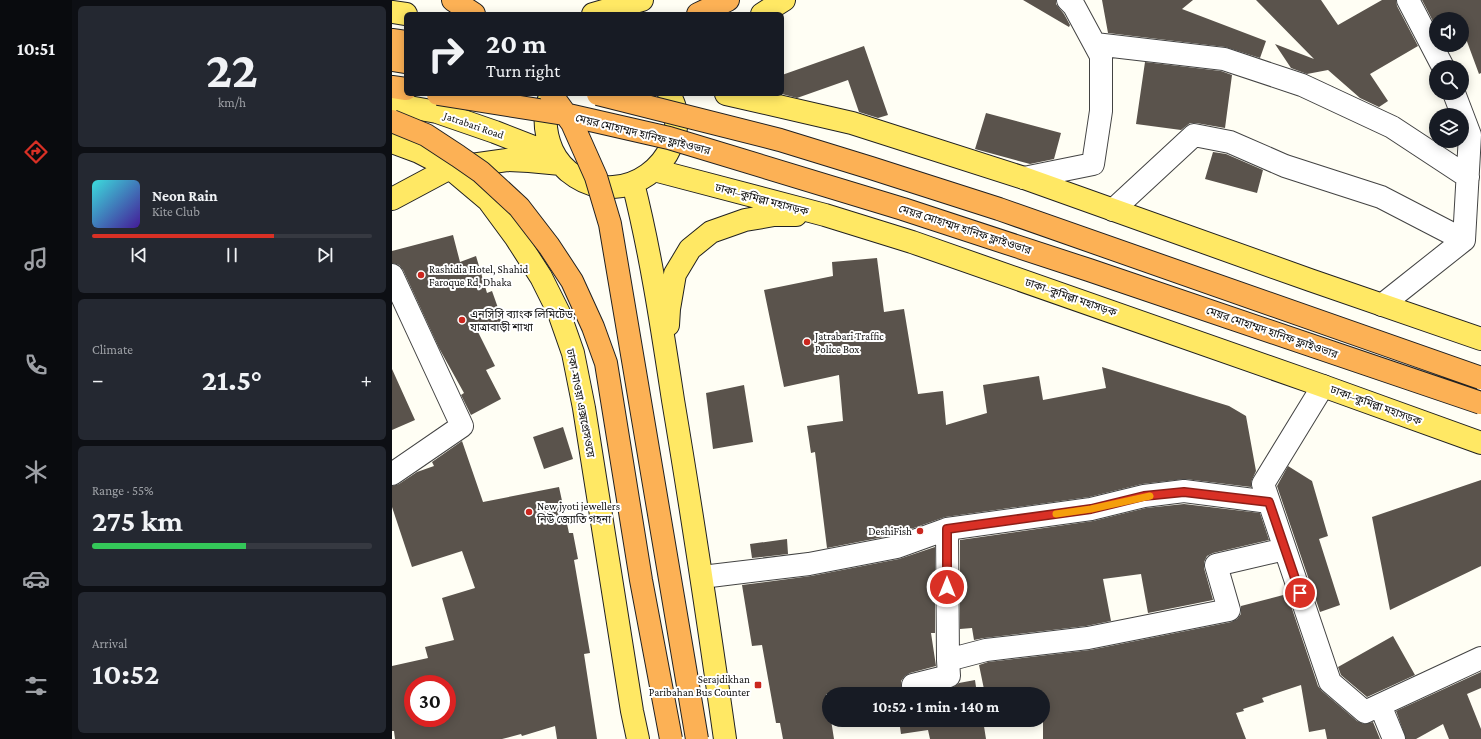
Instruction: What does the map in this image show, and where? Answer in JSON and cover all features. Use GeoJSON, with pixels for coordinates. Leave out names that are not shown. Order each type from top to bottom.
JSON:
{"type":"FeatureCollection","features":[{"type":"Feature","properties":{"kind":"highway"},"geometry":{"type":"LineString","coordinates":[[453,0],[471,12]]}},
{"type":"Feature","properties":{"kind":"highway"},"geometry":{"type":"LineString","coordinates":[[702,12],[728,0]]}},
{"type":"Feature","properties":{"kind":"highway"},"geometry":{"type":"LineString","coordinates":[[392,40],[404,42]]}},
{"type":"Feature","properties":{"kind":"highway"},"geometry":{"type":"LineString","coordinates":[[392,60],[404,62]]}},
{"type":"Feature","properties":{"kind":"highway"},"geometry":{"type":"LineString","coordinates":[[392,87],[404,89]]}},
{"type":"Feature","properties":{"kind":"highway"},"geometry":{"type":"LineString","coordinates":[[552,96],[572,123],[578,136],[596,177],[610,224],[697,739]]}},
{"type":"Feature","properties":{"kind":"highway"},"geometry":{"type":"LineString","coordinates":[[606,96],[780,140],[999,209],[1481,378]]}},
{"type":"Feature","properties":{"kind":"highway","name":"মেয়র মোহাম্মদ হানিফ ফ্লাইওভার"},"geometry":{"type":"LineString","coordinates":[[440,100],[564,114],[669,138],[903,208],[1481,403]]}},
{"type":"Feature","properties":{"kind":"highway"},"geometry":{"type":"LineString","coordinates":[[392,121],[426,135],[482,172],[519,207],[549,246],[572,281],[593,327],[606,363],[641,580],[671,739]]}},
{"type":"Feature","properties":{"kind":"main road"},"geometry":{"type":"LineString","coordinates":[[600,12],[642,0]]}},
{"type":"Feature","properties":{"kind":"main road"},"geometry":{"type":"LineString","coordinates":[[765,12],[784,0]]}},
{"type":"Feature","properties":{"kind":"main road"},"geometry":{"type":"LineString","coordinates":[[392,12],[404,14]]}},
{"type":"Feature","properties":{"kind":"main road"},"geometry":{"type":"LineString","coordinates":[[392,142],[440,100],[473,96]]}},
{"type":"Feature","properties":{"kind":"main road"},"geometry":{"type":"LineString","coordinates":[[392,199],[450,168],[507,160],[557,160],[547,139],[545,122],[547,104],[550,96]]}},
{"type":"Feature","properties":{"kind":"main road"},"geometry":{"type":"LineString","coordinates":[[670,96],[675,107],[676,119],[673,141],[666,157],[654,170],[644,178],[633,183],[644,228],[666,353],[702,577],[725,739]]}},
{"type":"Feature","properties":{"kind":"main road"},"geometry":{"type":"LineString","coordinates":[[738,96],[852,123],[1024,178],[1481,339]]}},
{"type":"Feature","properties":{"kind":"main road","name":"Jatrabari Road"},"geometry":{"type":"LineString","coordinates":[[392,104],[440,100],[495,132],[557,160],[581,180],[594,185],[607,186],[620,186],[633,183]]}},
{"type":"Feature","properties":{"kind":"main road","name":"ঢাকা-মাওয়া এক্সপ্রেসওয়ে"},"geometry":{"type":"LineString","coordinates":[[392,142],[419,152],[450,168],[488,200],[516,238],[541,277],[556,307],[573,353],[584,408],[632,711],[638,739]]}},
{"type":"Feature","properties":{"kind":"main road","name":"ঢাকা–কুমিল্লা মহাসড়ক"},"geometry":{"type":"LineString","coordinates":[[654,170],[825,215],[951,256],[1481,443]]}},
{"type":"Feature","properties":{"kind":"main road"},"geometry":{"type":"LineString","coordinates":[[666,353],[669,309],[676,274],[690,249],[711,232],[745,220],[774,215],[825,215]]}},
{"type":"Feature","properties":{"kind":"street"},"geometry":{"type":"LineString","coordinates":[[1024,178],[1093,164],[1101,111],[1101,56],[1074,6],[1068,0]]}},
{"type":"Feature","properties":{"kind":"street"},"geometry":{"type":"LineString","coordinates":[[1408,0],[1412,5],[1440,60]]}},
{"type":"Feature","properties":{"kind":"street"},"geometry":{"type":"LineString","coordinates":[[1095,44],[1224,59],[1302,85],[1392,127],[1468,177]]}},
{"type":"Feature","properties":{"kind":"street"},"geometry":{"type":"LineString","coordinates":[[1382,305],[1464,240],[1470,136],[1457,100]]}},
{"type":"Feature","properties":{"kind":"street"},"geometry":{"type":"LineString","coordinates":[[1113,210],[1194,135],[1230,142],[1285,166],[1381,197],[1464,240]]}},
{"type":"Feature","properties":{"kind":"street"},"geometry":{"type":"LineString","coordinates":[[392,275],[462,426],[392,474]]}},
{"type":"Feature","properties":{"kind":"street"},"geometry":{"type":"LineString","coordinates":[[1323,386],[1263,484],[1330,682],[1365,712],[1481,658]]}},
{"type":"Feature","properties":{"kind":"street"},"geometry":{"type":"LineString","coordinates":[[702,577],[809,564],[897,547],[947,529],[1091,509],[1144,496],[1184,492],[1269,502]]}},
{"type":"Feature","properties":{"kind":"street"},"geometry":{"type":"LineString","coordinates":[[913,685],[949,676],[947,529]]}},
{"type":"Feature","properties":{"kind":"street"},"geometry":{"type":"LineString","coordinates":[[948,660],[986,650],[1088,638],[1228,610],[1216,565],[1285,548]]}},
{"type":"Feature","properties":{"kind":"street"},"geometry":{"type":"LineString","coordinates":[[1380,705],[1394,739]]}},
{"type":"Feature","properties":{"kind":"building"},"geometry":{"type":"Polygon","coordinates":[[[1023,0],[1056,0],[1056,4],[1070,25],[1069,27],[1023,0]]]}},
{"type":"Feature","properties":{"kind":"building"},"geometry":{"type":"Polygon","coordinates":[[[1102,0],[1193,0],[1182,9],[1266,41],[1260,58],[1225,47],[1108,33],[1102,0]]]}},
{"type":"Feature","properties":{"kind":"building"},"geometry":{"type":"Polygon","coordinates":[[[1256,0],[1321,0],[1338,25],[1382,0],[1396,0],[1397,6],[1418,46],[1370,74],[1388,101],[1379,107],[1360,98],[1328,70],[1307,74],[1291,68],[1275,44],[1314,59],[1256,0]]]}},
{"type":"Feature","properties":{"kind":"building"},"geometry":{"type":"Polygon","coordinates":[[[1422,0],[1481,0],[1481,73],[1479,74],[1469,47],[1469,12],[1429,12],[1429,14],[1422,0]]]}},
{"type":"Feature","properties":{"kind":"building"},"geometry":{"type":"Polygon","coordinates":[[[864,46],[888,115],[878,118],[859,112],[848,80],[797,98],[784,95],[784,74],[864,46]]]}},
{"type":"Feature","properties":{"kind":"building"},"geometry":{"type":"Polygon","coordinates":[[[1145,62],[1221,71],[1232,75],[1225,128],[1190,123],[1181,130],[1136,124],[1145,62]]]}},
{"type":"Feature","properties":{"kind":"building"},"geometry":{"type":"Polygon","coordinates":[[[986,113],[1061,133],[1054,159],[1030,164],[975,149],[986,113]]]}},
{"type":"Feature","properties":{"kind":"building"},"geometry":{"type":"Polygon","coordinates":[[[1213,152],[1226,154],[1263,170],[1257,193],[1205,179],[1213,152]]]}},
{"type":"Feature","properties":{"kind":"building"},"geometry":{"type":"Polygon","coordinates":[[[453,235],[460,262],[476,256],[487,293],[492,291],[503,322],[478,332],[495,366],[486,370],[501,399],[471,415],[461,395],[464,393],[439,348],[403,270],[399,265],[392,263],[392,251],[453,235]]]}},
{"type":"Feature","properties":{"kind":"building"},"geometry":{"type":"Polygon","coordinates":[[[877,258],[884,312],[904,309],[918,394],[943,391],[946,425],[987,413],[983,385],[1039,376],[1043,400],[1106,388],[1102,367],[1229,406],[1246,416],[1256,471],[1251,482],[1251,487],[1185,479],[1142,484],[1089,497],[945,517],[894,535],[827,548],[815,452],[811,453],[807,426],[843,421],[839,375],[784,387],[764,290],[833,276],[832,262],[877,258]]]}},
{"type":"Feature","properties":{"kind":"building"},"geometry":{"type":"Polygon","coordinates":[[[392,369],[415,420],[392,430],[392,369]]]}},
{"type":"Feature","properties":{"kind":"building"},"geometry":{"type":"Polygon","coordinates":[[[744,385],[753,442],[713,449],[706,393],[744,385]]]}},
{"type":"Feature","properties":{"kind":"building"},"geometry":{"type":"Polygon","coordinates":[[[563,427],[573,459],[544,469],[533,437],[563,427]]]}},
{"type":"Feature","properties":{"kind":"building"},"geometry":{"type":"Polygon","coordinates":[[[462,441],[483,502],[559,487],[569,533],[573,533],[578,559],[574,560],[590,653],[584,654],[597,739],[557,739],[555,726],[522,736],[521,734],[502,739],[395,739],[394,731],[392,731],[392,666],[428,658],[425,647],[454,640],[442,598],[475,588],[462,551],[412,567],[392,507],[392,486],[399,484],[417,472],[434,466],[432,462],[462,441]]]}},
{"type":"Feature","properties":{"kind":"building"},"geometry":{"type":"Polygon","coordinates":[[[1288,466],[1312,481],[1328,536],[1319,539],[1340,605],[1320,612],[1277,486],[1288,466]]]}},
{"type":"Feature","properties":{"kind":"building"},"geometry":{"type":"Polygon","coordinates":[[[1481,480],[1481,566],[1390,610],[1372,517],[1481,480]]]}},
{"type":"Feature","properties":{"kind":"building"},"geometry":{"type":"Polygon","coordinates":[[[1184,504],[1260,513],[1269,540],[1213,553],[1207,556],[1204,562],[1204,568],[1213,600],[1148,613],[1141,574],[1103,579],[1111,621],[1086,626],[974,640],[972,628],[960,629],[960,540],[1093,521],[1146,508],[1184,504]]]}},
{"type":"Feature","properties":{"kind":"building"},"geometry":{"type":"Polygon","coordinates":[[[787,539],[788,554],[752,558],[750,544],[787,539]]]}},
{"type":"Feature","properties":{"kind":"building"},"geometry":{"type":"Polygon","coordinates":[[[935,547],[935,633],[931,633],[936,666],[910,673],[905,676],[901,681],[901,687],[822,687],[822,727],[832,727],[834,739],[783,739],[780,723],[776,723],[762,645],[752,646],[742,585],[811,576],[899,559],[935,547]]]}},
{"type":"Feature","properties":{"kind":"building"},"geometry":{"type":"Polygon","coordinates":[[[1287,594],[1318,686],[1357,721],[1364,724],[1373,722],[1380,739],[1327,739],[1325,729],[1309,732],[1301,685],[1262,698],[1264,702],[1236,713],[1246,739],[1043,739],[1043,727],[1050,727],[1050,687],[984,687],[979,665],[988,662],[1090,650],[1231,622],[1237,619],[1241,614],[1241,606],[1287,594]]]}},
{"type":"Feature","properties":{"kind":"building"},"geometry":{"type":"Polygon","coordinates":[[[1393,636],[1415,675],[1367,697],[1341,675],[1338,667],[1393,636]]]}},
{"type":"Feature","properties":{"kind":"building"},"geometry":{"type":"Polygon","coordinates":[[[1481,672],[1481,688],[1467,694],[1481,729],[1481,739],[1449,739],[1443,724],[1416,739],[1406,739],[1396,711],[1481,672]]]}},
{"type":"Feature","properties":{"kind":"building"},"geometry":{"type":"Polygon","coordinates":[[[975,680],[976,687],[953,687],[959,683],[975,680]]]}},
{"type":"Feature","properties":{"kind":"building"},"geometry":{"type":"Polygon","coordinates":[[[900,727],[984,727],[986,739],[930,739],[928,730],[901,734],[900,727]]]}},
{"type":"Feature","properties":{"kind":"slow traffic"},"geometry":{"type":"LineString","coordinates":[[1056,514],[1091,509],[1144,496],[1150,496]]}},
{"type":"Feature","properties":{"kind":"place","name":"Rashidia Hotel, Shahid Faroque Rd, Dhaka"},"geometry":{"type":"Point","coordinates":[421,275]}},
{"type":"Feature","properties":{"kind":"place","name":"এনসিসি ব্যাংক লিমিটেড, যাত্রাবাড়ী শাখা"},"geometry":{"type":"Point","coordinates":[462,320]}},
{"type":"Feature","properties":{"kind":"place","name":"Jatrabari Traffic Police Box"},"geometry":{"type":"Point","coordinates":[807,342]}},
{"type":"Feature","properties":{"kind":"place","name":"New jyoti jewellers নিউ জ্যোতি গহনা"},"geometry":{"type":"Point","coordinates":[529,512]}},
{"type":"Feature","properties":{"kind":"place","name":"DeshiFish"},"geometry":{"type":"Point","coordinates":[920,531]}},
{"type":"Feature","properties":{"kind":"place","name":"Serajdikhan Paribahan Bus Counter"},"geometry":{"type":"Point","coordinates":[758,685]}},
{"type":"Feature","properties":{"kind":"route"},"geometry":{"type":"LineString","coordinates":[[947,587],[947,529],[1091,509],[1144,496],[1184,492],[1269,502],[1300,593]]}}]}
